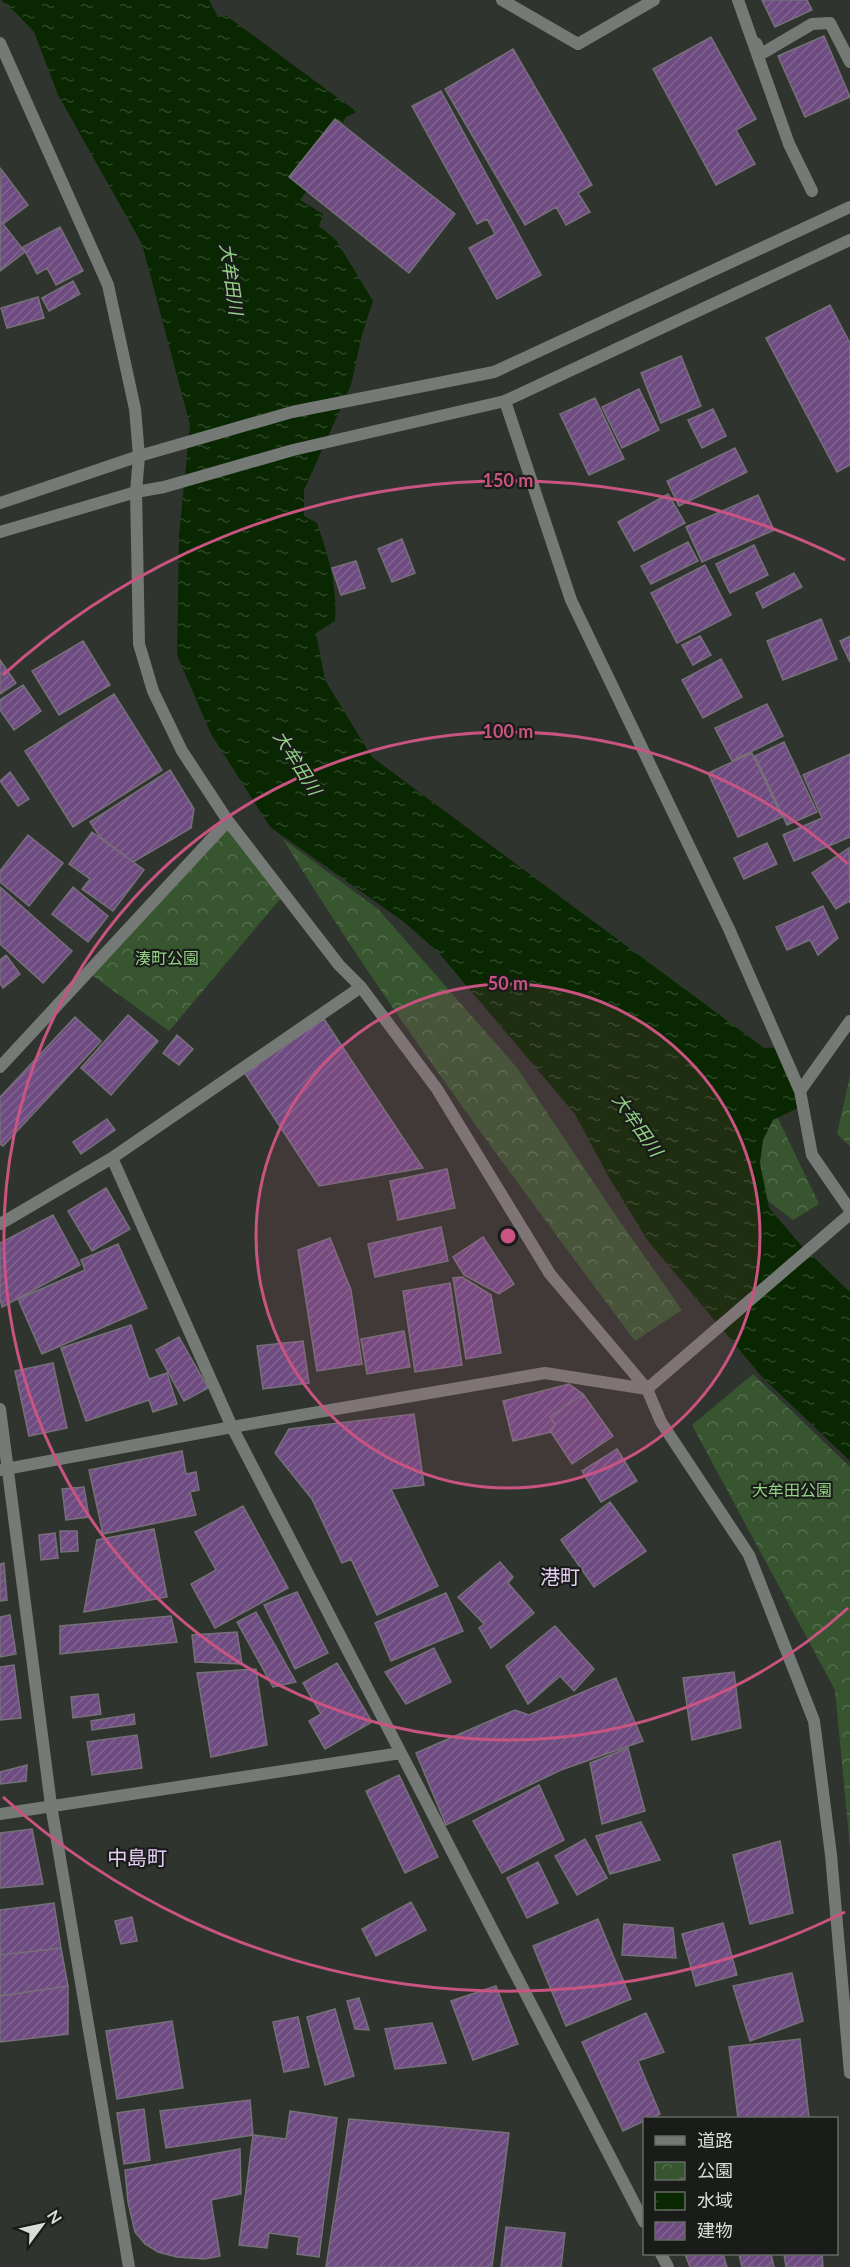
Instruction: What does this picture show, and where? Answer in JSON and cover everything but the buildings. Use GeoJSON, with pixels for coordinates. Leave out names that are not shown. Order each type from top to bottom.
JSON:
{"type":"FeatureCollection","features":[{"type":"Feature","properties":{"kind":"street"},"geometry":{"type":"LineString","coordinates":[[502,0],[578,44],[654,0]]}},
{"type":"Feature","properties":{"kind":"street"},"geometry":{"type":"LineString","coordinates":[[738,0],[761,54],[812,24],[830,23],[850,62]]}},
{"type":"Feature","properties":{"kind":"street"},"geometry":{"type":"LineString","coordinates":[[738,0],[789,144],[812,191]]}},
{"type":"Feature","properties":{"kind":"street"},"geometry":{"type":"LineString","coordinates":[[0,43],[6,52],[108,285],[135,410],[139,456],[136,492],[139,644],[153,691],[182,752],[228,821],[339,965],[361,987],[437,1089],[550,1274],[647,1389],[661,1422],[749,1555],[814,1721],[831,1855],[850,2073]]}},
{"type":"Feature","properties":{"kind":"street"},"geometry":{"type":"LineString","coordinates":[[0,503],[139,456],[292,412],[494,372],[850,207]]}},
{"type":"Feature","properties":{"kind":"street"},"geometry":{"type":"LineString","coordinates":[[0,532],[136,492],[164,487],[293,450],[505,400],[850,240]]}},
{"type":"Feature","properties":{"kind":"street"},"geometry":{"type":"LineString","coordinates":[[5,1469],[544,1373],[647,1389],[850,1212],[812,1155],[800,1091],[729,929],[571,600],[505,400]]}},
{"type":"Feature","properties":{"kind":"street"},"geometry":{"type":"LineString","coordinates":[[0,1067],[228,821]]}},
{"type":"Feature","properties":{"kind":"street"},"geometry":{"type":"LineString","coordinates":[[0,1224],[112,1158],[361,987]]}},
{"type":"Feature","properties":{"kind":"street"},"geometry":{"type":"LineString","coordinates":[[800,1091],[850,1021]]}},
{"type":"Feature","properties":{"kind":"street"},"geometry":{"type":"LineString","coordinates":[[112,1158],[232,1427],[643,2218]]}},
{"type":"Feature","properties":{"kind":"street"},"geometry":{"type":"LineString","coordinates":[[0,1409],[5,1469],[51,1805],[129,2267]]}},
{"type":"Feature","properties":{"kind":"street"},"geometry":{"type":"LineString","coordinates":[[0,1814],[401,1753]]}},
{"type":"Feature","properties":{"kind":"green space","name":"湊町公園"},"geometry":{"type":"Polygon","coordinates":[[[228,821],[281,898],[169,1031],[89,973],[228,821]]]}},
{"type":"Feature","properties":{"kind":"green space"},"geometry":{"type":"Polygon","coordinates":[[[283,839],[378,909],[518,1069],[682,1310],[635,1341],[409,1031],[283,839]]]}},
{"type":"Feature","properties":{"kind":"green space"},"geometry":{"type":"Polygon","coordinates":[[[850,1076],[850,1146],[837,1134],[850,1076]]]}},
{"type":"Feature","properties":{"kind":"green space"},"geometry":{"type":"Polygon","coordinates":[[[774,1110],[819,1204],[793,1220],[762,1196],[753,1146],[774,1110]]]}},
{"type":"Feature","properties":{"kind":"green space","name":"大牟田公園"},"geometry":{"type":"Polygon","coordinates":[[[753,1374],[850,1467],[850,1847],[835,1690],[692,1425],[753,1374]]]}},
{"type":"Feature","properties":{"kind":"water","name":"大牟田川"},"geometry":{"type":"Polygon","coordinates":[[[1,0],[209,0],[218,17],[227,16],[357,112],[346,117],[334,137],[341,146],[300,200],[323,214],[319,226],[336,240],[373,301],[362,335],[351,385],[304,490],[304,516],[317,523],[334,583],[335,621],[316,633],[325,680],[372,757],[764,1048],[778,1047],[786,1075],[795,1077],[802,1106],[773,1120],[763,1140],[760,1163],[769,1208],[800,1244],[850,1292],[850,1461],[763,1378],[648,1241],[607,1174],[575,1114],[438,952],[404,922],[270,827],[211,734],[177,655],[179,535],[190,425],[142,244],[58,95],[34,32],[1,0]]]}},
{"type":"Feature","properties":{"kind":"district","name":"港町"},"geometry":{"type":"Point","coordinates":[560,1577]}},
{"type":"Feature","properties":{"kind":"district","name":"中島町"},"geometry":{"type":"Point","coordinates":[137,1858]}}]}
